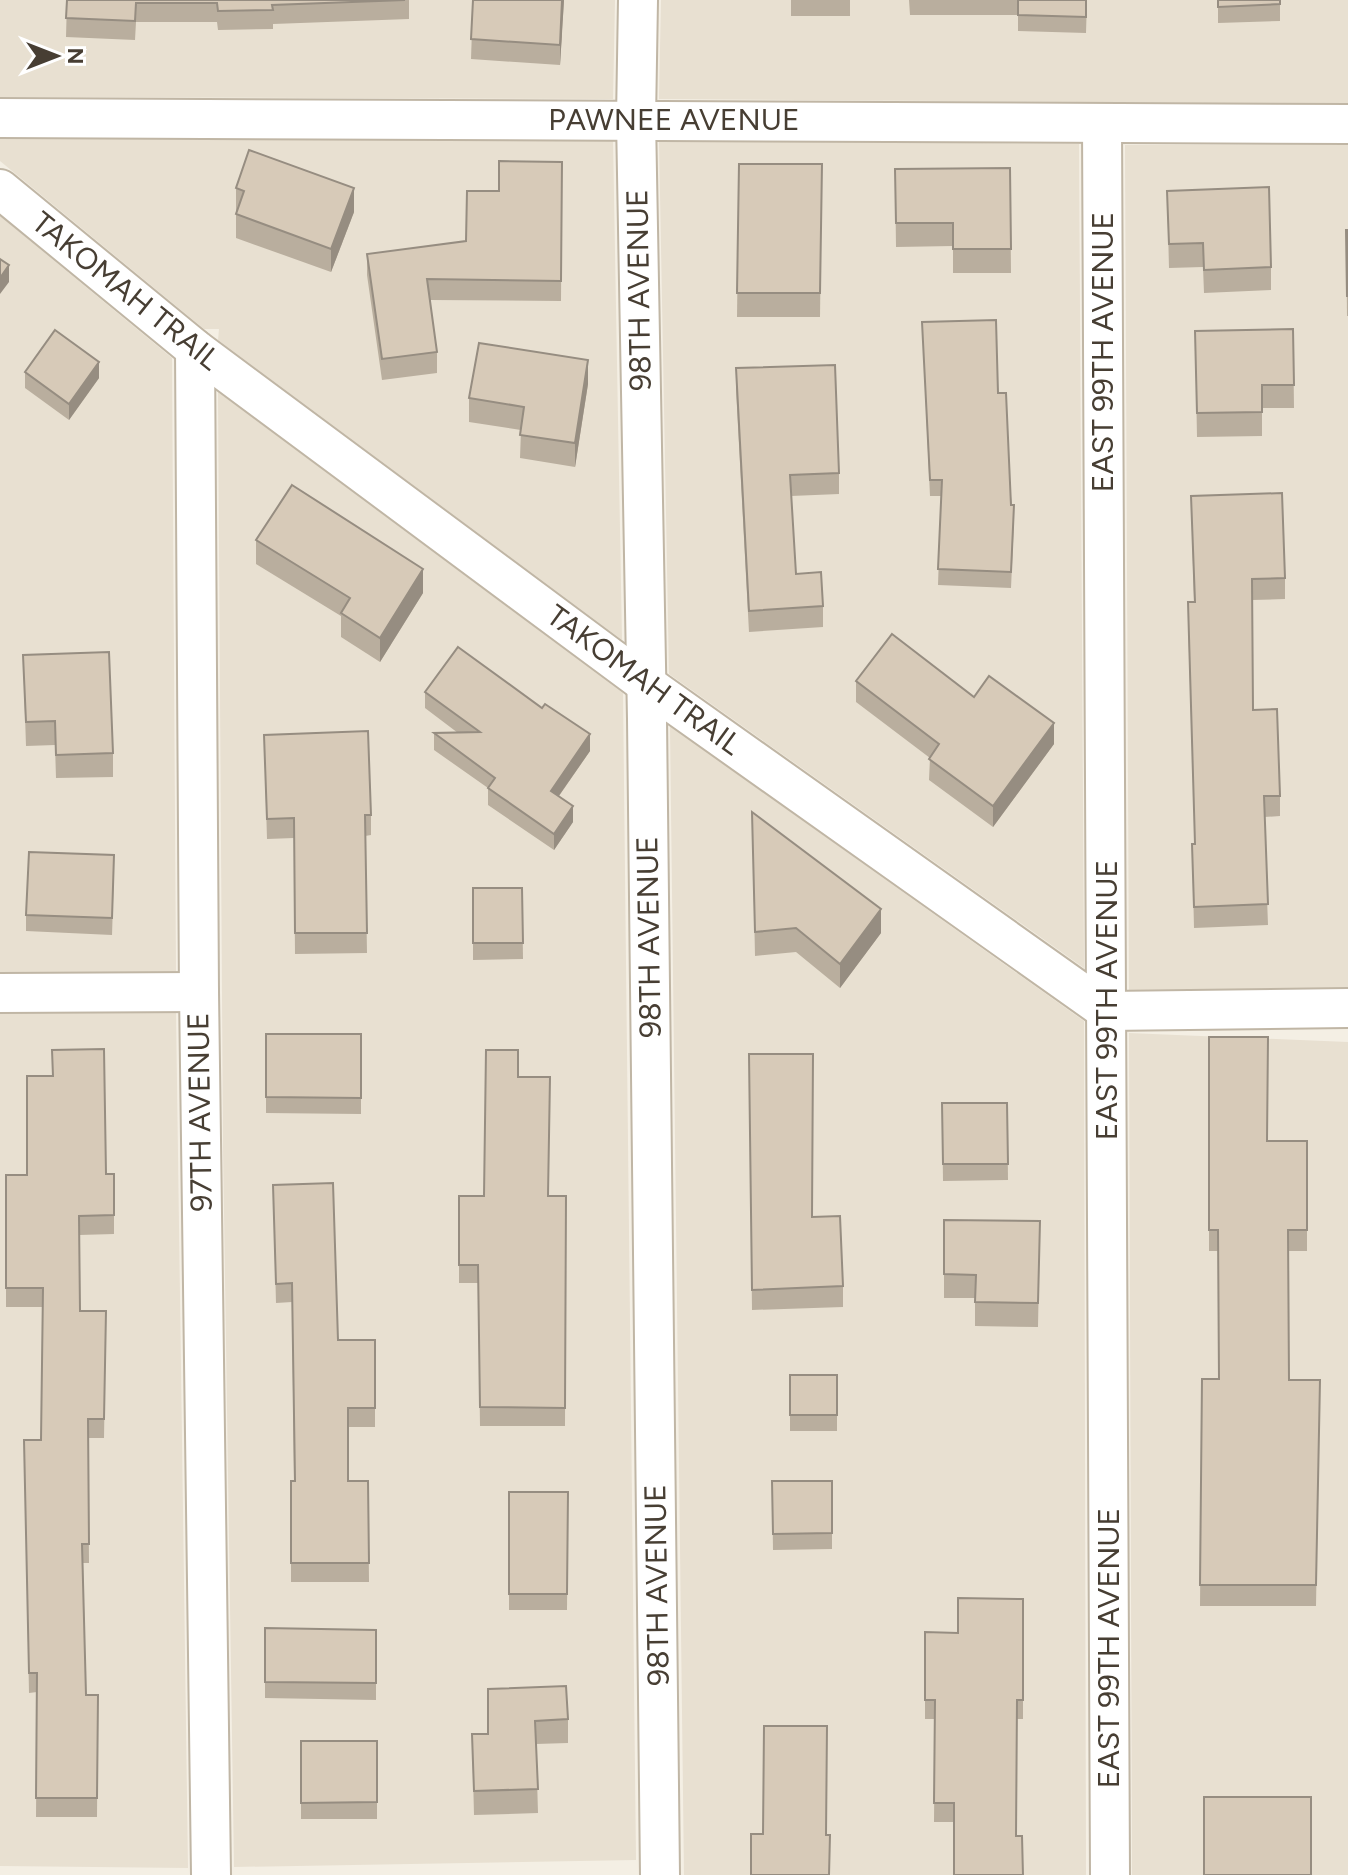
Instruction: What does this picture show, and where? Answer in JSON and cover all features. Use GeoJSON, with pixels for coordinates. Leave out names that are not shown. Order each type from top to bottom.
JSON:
{"type":"FeatureCollection","features":[{"type":"Feature","properties":{"kind":"street","name":"98TH AVENUE"},"geometry":{"type":"LineString","coordinates":[[638,0],[636,119],[660,1875]]}},
{"type":"Feature","properties":{"kind":"street","name":"PAWNEE AVENUE"},"geometry":{"type":"LineString","coordinates":[[0,118],[1348,124]]}},
{"type":"Feature","properties":{"kind":"street","name":"EAST 99TH AVENUE"},"geometry":{"type":"LineString","coordinates":[[1102,124],[1110,1875]]}},
{"type":"Feature","properties":{"kind":"street","name":"TAKOMAH TRAIL"},"geometry":{"type":"LineString","coordinates":[[0,189],[195,349],[646,684],[1107,1011]]}},
{"type":"Feature","properties":{"kind":"street","name":"97TH AVENUE"},"geometry":{"type":"LineString","coordinates":[[195,349],[199,992],[211,1875]]}},
{"type":"Feature","properties":{"kind":"street"},"geometry":{"type":"LineString","coordinates":[[0,993],[199,992]]}},
{"type":"Feature","properties":{"kind":"street"},"geometry":{"type":"LineString","coordinates":[[1107,1011],[1348,1008]]}},
{"type":"Feature","properties":{"kind":"shaded area"},"geometry":{"type":"Polygon","coordinates":[[[0,0],[615,0],[613,99],[0,97],[0,0]]]}},
{"type":"Feature","properties":{"kind":"shaded area"},"geometry":{"type":"Polygon","coordinates":[[[661,0],[1348,0],[1348,104],[659,99],[661,0]]]}},
{"type":"Feature","properties":{"kind":"shaded area"},"geometry":{"type":"Polygon","coordinates":[[[0,138],[613,140],[622,640],[218,340],[219,329],[204,329],[0,161],[0,138]]]}},
{"type":"Feature","properties":{"kind":"shaded area"},"geometry":{"type":"Polygon","coordinates":[[[659,140],[1079,144],[1084,968],[669,674],[659,140]]]}},
{"type":"Feature","properties":{"kind":"shaded area"},"geometry":{"type":"Polygon","coordinates":[[[1125,145],[1348,145],[1348,988],[1129,990],[1125,145]]]}},
{"type":"Feature","properties":{"kind":"shaded area"},"geometry":{"type":"Polygon","coordinates":[[[0,216],[172,358],[176,972],[0,972],[0,216]]]}},
{"type":"Feature","properties":{"kind":"shaded area"},"geometry":{"type":"Polygon","coordinates":[[[218,392],[623,693],[636,1860],[234,1867],[223,1146],[218,392]]]}},
{"type":"Feature","properties":{"kind":"shaded area"},"geometry":{"type":"Polygon","coordinates":[[[670,726],[1084,1021],[1086,1875],[684,1875],[670,726]]]}},
{"type":"Feature","properties":{"kind":"shaded area"},"geometry":{"type":"Polygon","coordinates":[[[176,1012],[188,1868],[0,1866],[0,1013],[176,1012]]]}},
{"type":"Feature","properties":{"kind":"shaded area"},"geometry":{"type":"Polygon","coordinates":[[[1129,1033],[1348,1042],[1348,1875],[1132,1875],[1129,1033]]]}},
{"type":"Feature","properties":{"kind":"building"},"geometry":{"type":"Polygon","coordinates":[[[67,0],[405,0],[272,5],[273,10],[218,11],[217,3],[136,3],[135,21],[66,18],[67,0]]]}},
{"type":"Feature","properties":{"kind":"building"},"geometry":{"type":"Polygon","coordinates":[[[473,0],[562,0],[560,45],[471,39],[473,0]]]}},
{"type":"Feature","properties":{"kind":"building"},"geometry":{"type":"Polygon","coordinates":[[[1018,0],[1086,0],[1086,17],[1018,15],[1018,0]]]}},
{"type":"Feature","properties":{"kind":"building"},"geometry":{"type":"Polygon","coordinates":[[[1218,0],[1280,0],[1280,4],[1218,7],[1218,0]]]}},
{"type":"Feature","properties":{"kind":"building"},"geometry":{"type":"Polygon","coordinates":[[[249,150],[354,188],[331,249],[236,214],[244,191],[236,188],[249,150]]]}},
{"type":"Feature","properties":{"kind":"building"},"geometry":{"type":"Polygon","coordinates":[[[499,161],[562,162],[561,281],[427,279],[437,352],[382,359],[367,254],[466,241],[467,191],[499,191],[499,161]]]}},
{"type":"Feature","properties":{"kind":"building"},"geometry":{"type":"Polygon","coordinates":[[[739,164],[822,164],[820,293],[737,293],[739,164]]]}},
{"type":"Feature","properties":{"kind":"building"},"geometry":{"type":"Polygon","coordinates":[[[1010,168],[1011,249],[953,249],[953,223],[896,223],[895,169],[1010,168]]]}},
{"type":"Feature","properties":{"kind":"building"},"geometry":{"type":"Polygon","coordinates":[[[1269,187],[1271,267],[1204,270],[1203,243],[1169,244],[1167,191],[1269,187]]]}},
{"type":"Feature","properties":{"kind":"building"},"geometry":{"type":"Polygon","coordinates":[[[1348,230],[1348,296],[1347,296],[1348,230]]]}},
{"type":"Feature","properties":{"kind":"building"},"geometry":{"type":"Polygon","coordinates":[[[0,259],[9,265],[0,278],[0,259]]]}},
{"type":"Feature","properties":{"kind":"building"},"geometry":{"type":"Polygon","coordinates":[[[996,320],[998,393],[1006,393],[1011,505],[1014,505],[1011,572],[938,569],[942,480],[930,480],[922,322],[996,320]]]}},
{"type":"Feature","properties":{"kind":"building"},"geometry":{"type":"Polygon","coordinates":[[[1293,329],[1294,385],[1262,385],[1262,412],[1197,413],[1195,331],[1293,329]]]}},
{"type":"Feature","properties":{"kind":"building"},"geometry":{"type":"Polygon","coordinates":[[[55,330],[99,362],[69,404],[25,372],[55,330]]]}},
{"type":"Feature","properties":{"kind":"building"},"geometry":{"type":"Polygon","coordinates":[[[479,343],[588,360],[575,443],[520,435],[524,407],[469,398],[479,343]]]}},
{"type":"Feature","properties":{"kind":"building"},"geometry":{"type":"Polygon","coordinates":[[[835,365],[839,473],[790,475],[796,574],[821,572],[823,606],[749,611],[736,368],[835,365]]]}},
{"type":"Feature","properties":{"kind":"building"},"geometry":{"type":"Polygon","coordinates":[[[292,485],[423,569],[380,638],[341,613],[350,598],[256,540],[292,485]]]}},
{"type":"Feature","properties":{"kind":"building"},"geometry":{"type":"Polygon","coordinates":[[[1282,493],[1285,578],[1252,579],[1253,710],[1277,709],[1280,796],[1264,796],[1268,904],[1194,907],[1188,602],[1195,602],[1191,496],[1282,493]]]}},
{"type":"Feature","properties":{"kind":"building"},"geometry":{"type":"Polygon","coordinates":[[[892,634],[974,697],[989,676],[1054,723],[993,806],[929,759],[939,744],[856,681],[892,634]]]}},
{"type":"Feature","properties":{"kind":"building"},"geometry":{"type":"Polygon","coordinates":[[[458,647],[542,708],[545,704],[590,734],[551,791],[573,806],[554,834],[488,788],[495,778],[434,733],[480,732],[425,692],[458,647]]]}},
{"type":"Feature","properties":{"kind":"building"},"geometry":{"type":"Polygon","coordinates":[[[109,652],[113,753],[56,755],[55,721],[26,722],[23,655],[109,652]]]}},
{"type":"Feature","properties":{"kind":"building"},"geometry":{"type":"Polygon","coordinates":[[[368,731],[371,815],[365,815],[367,933],[295,933],[294,818],[267,819],[264,735],[368,731]]]}},
{"type":"Feature","properties":{"kind":"building"},"geometry":{"type":"Polygon","coordinates":[[[752,812],[881,909],[840,964],[796,928],[755,932],[752,812]]]}},
{"type":"Feature","properties":{"kind":"building"},"geometry":{"type":"Polygon","coordinates":[[[29,852],[114,855],[112,918],[26,915],[29,852]]]}},
{"type":"Feature","properties":{"kind":"building"},"geometry":{"type":"Polygon","coordinates":[[[473,888],[522,888],[523,943],[473,943],[473,888]]]}},
{"type":"Feature","properties":{"kind":"building"},"geometry":{"type":"Polygon","coordinates":[[[266,1034],[361,1034],[361,1098],[266,1097],[266,1034]]]}},
{"type":"Feature","properties":{"kind":"building"},"geometry":{"type":"Polygon","coordinates":[[[1209,1037],[1268,1037],[1267,1141],[1307,1141],[1307,1230],[1288,1230],[1289,1380],[1320,1380],[1316,1585],[1200,1585],[1202,1379],[1219,1379],[1218,1230],[1209,1230],[1209,1037]]]}},
{"type":"Feature","properties":{"kind":"building"},"geometry":{"type":"Polygon","coordinates":[[[104,1049],[106,1174],[114,1174],[114,1215],[79,1216],[80,1311],[106,1311],[104,1419],[88,1419],[89,1544],[82,1544],[86,1695],[98,1695],[97,1798],[36,1798],[37,1673],[29,1673],[24,1440],[41,1440],[43,1288],[6,1288],[6,1175],[27,1175],[27,1076],[53,1076],[52,1050],[104,1049]]]}},
{"type":"Feature","properties":{"kind":"building"},"geometry":{"type":"Polygon","coordinates":[[[486,1050],[518,1050],[518,1077],[550,1077],[548,1196],[566,1196],[565,1408],[480,1407],[478,1265],[459,1265],[459,1196],[484,1196],[486,1050]]]}},
{"type":"Feature","properties":{"kind":"building"},"geometry":{"type":"Polygon","coordinates":[[[749,1054],[813,1054],[812,1217],[840,1216],[843,1286],[752,1290],[749,1054]]]}},
{"type":"Feature","properties":{"kind":"building"},"geometry":{"type":"Polygon","coordinates":[[[942,1103],[1007,1103],[1008,1164],[943,1164],[942,1103]]]}},
{"type":"Feature","properties":{"kind":"building"},"geometry":{"type":"Polygon","coordinates":[[[333,1183],[338,1340],[375,1340],[375,1408],[348,1408],[348,1481],[368,1481],[369,1563],[291,1563],[291,1481],[295,1481],[292,1283],[276,1284],[273,1185],[333,1183]]]}},
{"type":"Feature","properties":{"kind":"building"},"geometry":{"type":"Polygon","coordinates":[[[944,1220],[1040,1221],[1038,1303],[975,1302],[976,1275],[944,1274],[944,1220]]]}},
{"type":"Feature","properties":{"kind":"building"},"geometry":{"type":"Polygon","coordinates":[[[790,1375],[837,1375],[837,1415],[790,1415],[790,1375]]]}},
{"type":"Feature","properties":{"kind":"building"},"geometry":{"type":"Polygon","coordinates":[[[772,1481],[832,1481],[832,1533],[773,1534],[772,1481]]]}},
{"type":"Feature","properties":{"kind":"building"},"geometry":{"type":"Polygon","coordinates":[[[509,1492],[568,1492],[567,1594],[509,1594],[509,1492]]]}},
{"type":"Feature","properties":{"kind":"building"},"geometry":{"type":"Polygon","coordinates":[[[958,1598],[1023,1599],[1023,1700],[1017,1700],[1016,1836],[1022,1836],[1023,1875],[954,1875],[954,1803],[934,1803],[935,1700],[925,1700],[925,1632],[958,1633],[958,1598]]]}},
{"type":"Feature","properties":{"kind":"building"},"geometry":{"type":"Polygon","coordinates":[[[265,1628],[376,1630],[376,1683],[265,1682],[265,1628]]]}},
{"type":"Feature","properties":{"kind":"building"},"geometry":{"type":"Polygon","coordinates":[[[566,1686],[568,1719],[535,1721],[538,1789],[474,1791],[472,1734],[488,1734],[488,1689],[566,1686]]]}},
{"type":"Feature","properties":{"kind":"building"},"geometry":{"type":"Polygon","coordinates":[[[764,1726],[827,1726],[826,1835],[830,1835],[829,1875],[751,1875],[751,1834],[763,1834],[764,1726]]]}},
{"type":"Feature","properties":{"kind":"building"},"geometry":{"type":"Polygon","coordinates":[[[301,1741],[377,1741],[377,1802],[301,1803],[301,1741]]]}},
{"type":"Feature","properties":{"kind":"building"},"geometry":{"type":"Polygon","coordinates":[[[1204,1797],[1311,1797],[1311,1875],[1204,1875],[1204,1797]]]}}]}
